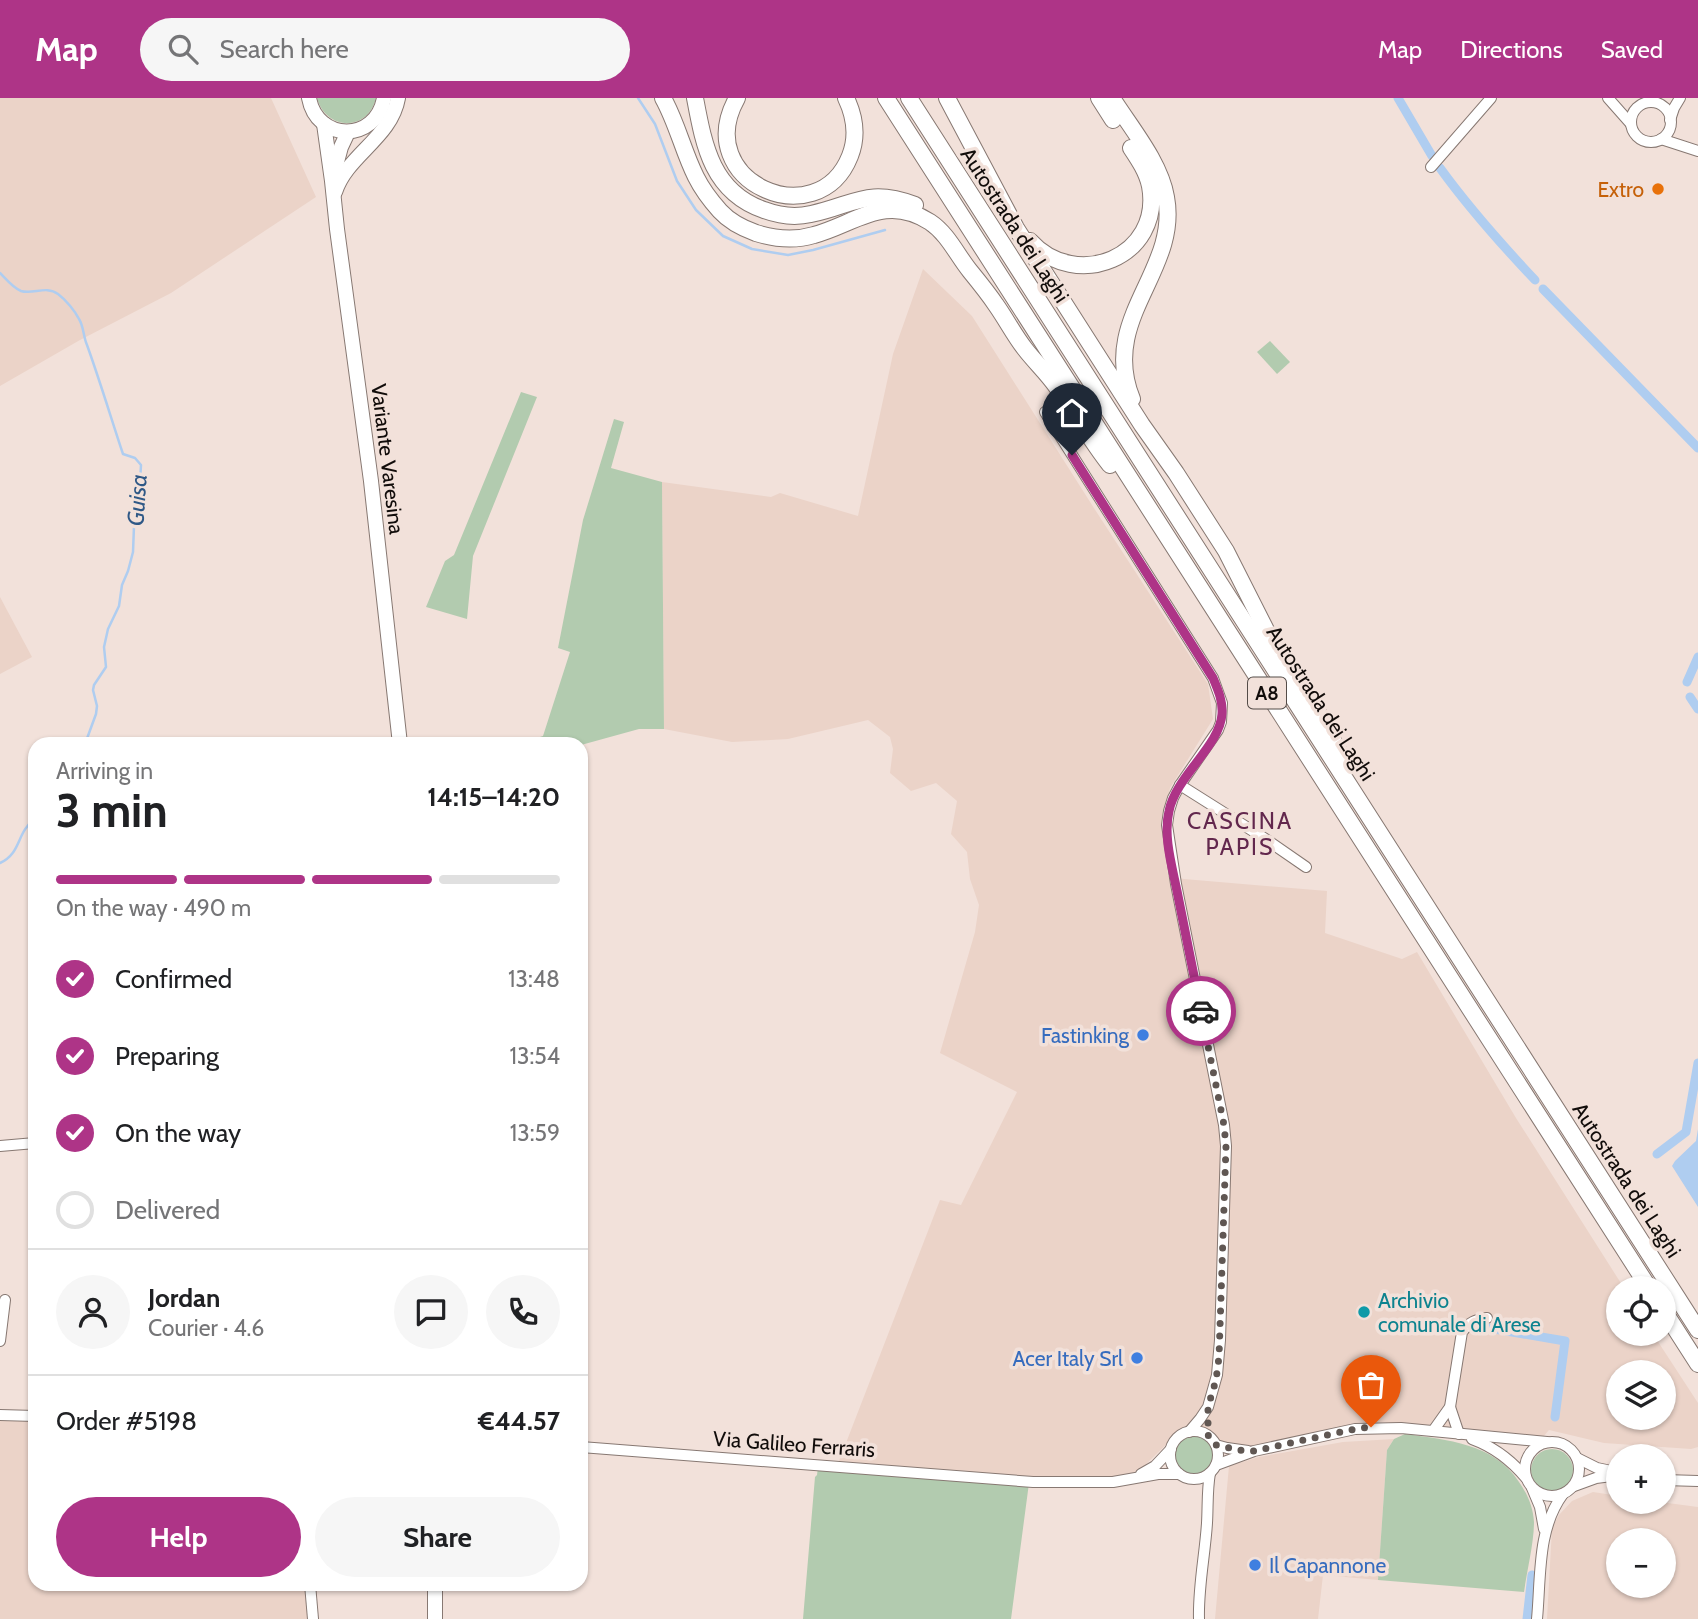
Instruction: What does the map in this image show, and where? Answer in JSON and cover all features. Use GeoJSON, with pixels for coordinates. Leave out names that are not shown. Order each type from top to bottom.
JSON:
{"type":"FeatureCollection","features":[{"type":"Feature","properties":{"kind":"highway"},"geometry":{"type":"LineString","coordinates":[[663,98],[696,177],[714,204],[734,223],[764,235],[796,239],[816,235],[873,212],[896,211],[913,214],[929,221],[943,233],[997,306]]}},
{"type":"Feature","properties":{"kind":"highway"},"geometry":{"type":"LineString","coordinates":[[695,98],[701,132],[712,163],[723,182],[742,199],[758,208],[793,216],[816,213],[865,198],[890,198],[915,205],[936,219],[947,230],[1021,343],[1058,389],[1093,443],[1159,525]]}},
{"type":"Feature","properties":{"kind":"highway"},"geometry":{"type":"LineString","coordinates":[[737,98],[729,116],[727,134],[734,160],[755,185],[775,194],[792,196],[823,187],[840,172],[849,159],[854,145],[855,127],[846,98]]}},
{"type":"Feature","properties":{"kind":"highway","name":"Autostrada dei Laghi"},"geometry":{"type":"LineString","coordinates":[[886,98],[1641,1276]]}},
{"type":"Feature","properties":{"kind":"highway","name":"Autostrada dei Laghi"},"geometry":{"type":"LineString","coordinates":[[909,98],[1698,1330]]}},
{"type":"Feature","properties":{"kind":"highway"},"geometry":{"type":"LineString","coordinates":[[947,98],[1016,228],[1142,425],[1176,473]]}},
{"type":"Feature","properties":{"kind":"highway"},"geometry":{"type":"LineString","coordinates":[[998,192],[1031,242],[1057,261],[1076,266],[1095,265],[1110,261],[1129,248],[1142,233],[1147,221],[1151,203],[1150,186],[1139,161],[1099,98]]}},
{"type":"Feature","properties":{"kind":"highway"},"geometry":{"type":"LineString","coordinates":[[1112,98],[1157,169],[1166,198],[1167,222],[1164,240],[1130,322],[1124,344],[1123,363],[1127,384],[1133,400],[1176,473],[1233,563],[1284,663],[1325,724],[1376,827]]}},
{"type":"Feature","properties":{"kind":"highway"},"geometry":{"type":"LineString","coordinates":[[1676,1330],[1698,1364]]}},
{"type":"Feature","properties":{"kind":"main road"},"geometry":{"type":"LineString","coordinates":[[309,98],[312,110],[324,124],[335,130],[348,132],[371,122],[380,112],[384,98]]}},
{"type":"Feature","properties":{"kind":"main road"},"geometry":{"type":"LineString","coordinates":[[333,197],[344,173],[390,122],[398,98]]}},
{"type":"Feature","properties":{"kind":"main road","name":"Variante Varesina"},"geometry":{"type":"LineString","coordinates":[[324,124],[371,481],[399,737]]}},
{"type":"Feature","properties":{"kind":"main road","name":"Variante Varesina"},"geometry":{"type":"LineString","coordinates":[[332,181],[348,132]]}},
{"type":"Feature","properties":{"kind":"main road"},"geometry":{"type":"LineString","coordinates":[[435,1591],[435,1619]]}},
{"type":"Feature","properties":{"kind":"street"},"geometry":{"type":"LineString","coordinates":[[1431,167],[1491,98]]}},
{"type":"Feature","properties":{"kind":"street"},"geometry":{"type":"LineString","coordinates":[[1608,98],[1637,108]]}},
{"type":"Feature","properties":{"kind":"street"},"geometry":{"type":"LineString","coordinates":[[1608,98],[1631,124],[1636,136],[1642,140],[1648,142],[1661,139],[1698,150]]}},
{"type":"Feature","properties":{"kind":"street"},"geometry":{"type":"LineString","coordinates":[[1660,104],[1671,98]]}},
{"type":"Feature","properties":{"kind":"street"},"geometry":{"type":"LineString","coordinates":[[1661,139],[1668,131],[1674,108],[1680,98]]}},
{"type":"Feature","properties":{"kind":"street"},"geometry":{"type":"LineString","coordinates":[[1631,124],[1637,108],[1650,102],[1660,104],[1669,114],[1678,136],[1698,150]]}},
{"type":"Feature","properties":{"kind":"street"},"geometry":{"type":"LineString","coordinates":[[1045,412],[1213,678],[1219,691],[1223,713],[1218,730],[1173,797],[1167,825],[1226,1146],[1219,1357],[1208,1407],[1208,1435]]}},
{"type":"Feature","properties":{"kind":"street"},"geometry":{"type":"LineString","coordinates":[[1180,785],[1306,867]]}},
{"type":"Feature","properties":{"kind":"street"},"geometry":{"type":"LineString","coordinates":[[0,1146],[28,1144]]}},
{"type":"Feature","properties":{"kind":"street"},"geometry":{"type":"LineString","coordinates":[[0,1341],[5,1300]]}},
{"type":"Feature","properties":{"kind":"street"},"geometry":{"type":"LineString","coordinates":[[1433,1431],[1450,1407],[1462,1332],[1472,1321],[1488,1318]]}},
{"type":"Feature","properties":{"kind":"street"},"geometry":{"type":"LineString","coordinates":[[1134,1478],[1155,1466],[1177,1438],[1189,1432],[1208,1407]]}},
{"type":"Feature","properties":{"kind":"street"},"geometry":{"type":"LineString","coordinates":[[1450,1407],[1459,1434]]}},
{"type":"Feature","properties":{"kind":"street"},"geometry":{"type":"LineString","coordinates":[[0,1415],[28,1416]]}},
{"type":"Feature","properties":{"kind":"street"},"geometry":{"type":"LineString","coordinates":[[1184,1476],[1196,1479],[1254,1451],[1355,1429],[1389,1427],[1557,1442],[1565,1445],[1577,1458],[1579,1472],[1574,1486]]}},
{"type":"Feature","properties":{"kind":"street"},"geometry":{"type":"LineString","coordinates":[[1189,1432],[1208,1435],[1216,1445],[1218,1458],[1213,1469],[1207,1505],[1199,1619]]}},
{"type":"Feature","properties":{"kind":"street"},"geometry":{"type":"LineString","coordinates":[[1459,1434],[1497,1450],[1530,1484],[1547,1496],[1563,1494]]}},
{"type":"Feature","properties":{"kind":"street"},"geometry":{"type":"LineString","coordinates":[[1537,1619],[1544,1532],[1540,1507],[1525,1466],[1535,1448],[1547,1442]]}},
{"type":"Feature","properties":{"kind":"street"},"geometry":{"type":"LineString","coordinates":[[1216,1445],[1254,1451]]}},
{"type":"Feature","properties":{"kind":"street","name":"Via Galileo Ferraris"},"geometry":{"type":"LineString","coordinates":[[588,1448],[1004,1480],[1098,1482],[1158,1474],[1184,1476]]}},
{"type":"Feature","properties":{"kind":"street"},"geometry":{"type":"LineString","coordinates":[[1171,1449],[1172,1463],[1200,1492],[1207,1505]]}},
{"type":"Feature","properties":{"kind":"street"},"geometry":{"type":"LineString","coordinates":[[1577,1458],[1606,1470]]}},
{"type":"Feature","properties":{"kind":"street"},"geometry":{"type":"LineString","coordinates":[[1544,1532],[1553,1509],[1563,1494],[1574,1486],[1606,1476]]}},
{"type":"Feature","properties":{"kind":"street"},"geometry":{"type":"LineString","coordinates":[[1676,1481],[1698,1481]]}},
{"type":"Feature","properties":{"kind":"street"},"geometry":{"type":"LineString","coordinates":[[311,1591],[313,1619]]}},
{"type":"Feature","properties":{"kind":"shaded area"},"geometry":{"type":"Polygon","coordinates":[[[0,98],[271,98],[316,197],[171,293],[80,340],[0,386],[0,98]]]}},
{"type":"Feature","properties":{"kind":"shaded area"},"geometry":{"type":"Polygon","coordinates":[[[923,269],[972,316],[1208,684],[1213,719],[1170,788],[1162,823],[1168,876],[1327,891],[1325,933],[1402,959],[1417,952],[1516,1118],[1616,1276],[1606,1276],[1606,1346],[1661,1346],[1670,1360],[1606,1360],[1606,1430],[1676,1430],[1676,1369],[1698,1403],[1698,1447],[1691,1449],[1676,1448],[1676,1444],[1604,1443],[1549,1430],[1543,1437],[1379,1422],[1357,1424],[1253,1448],[1219,1442],[1205,1430],[1186,1429],[1177,1434],[1139,1471],[1094,1479],[999,1475],[839,1461],[940,1200],[961,1205],[1017,1092],[940,1053],[975,932],[979,905],[970,879],[967,852],[951,834],[957,801],[936,783],[911,791],[890,773],[893,749],[890,737],[868,720],[788,739],[732,742],[664,729],[662,482],[771,497],[780,493],[858,516],[893,354],[923,269]]]}},
{"type":"Feature","properties":{"kind":"shaded area"},"geometry":{"type":"Polygon","coordinates":[[[0,597],[32,657],[0,674],[0,597]]]}},
{"type":"Feature","properties":{"kind":"shaded area"},"geometry":{"type":"Polygon","coordinates":[[[0,1416],[28,1418],[28,1591],[307,1591],[309,1619],[0,1619],[0,1416]]]}},
{"type":"Feature","properties":{"kind":"shaded area"},"geometry":{"type":"Polygon","coordinates":[[[1394,1439],[1387,1450],[1378,1580],[1323,1575],[1318,1619],[1215,1619],[1229,1466],[1259,1457],[1343,1442],[1394,1439]]]}},
{"type":"Feature","properties":{"kind":"shaded area"},"geometry":{"type":"Polygon","coordinates":[[[1593,1492],[1606,1494],[1606,1514],[1676,1514],[1676,1504],[1698,1507],[1698,1619],[1547,1619],[1552,1528],[1559,1515],[1572,1501],[1593,1492]]]}},
{"type":"Feature","properties":{"kind":"green space"},"geometry":{"type":"Polygon","coordinates":[[[317,98],[376,98],[365,117],[347,123],[329,117],[317,98]]]}},
{"type":"Feature","properties":{"kind":"green space"},"geometry":{"type":"Polygon","coordinates":[[[1270,341],[1290,362],[1277,374],[1257,352],[1270,341]]]}},
{"type":"Feature","properties":{"kind":"green space"},"geometry":{"type":"Polygon","coordinates":[[[521,392],[537,397],[473,556],[467,619],[426,607],[445,561],[454,555],[521,392]]]}},
{"type":"Feature","properties":{"kind":"green space"},"geometry":{"type":"Polygon","coordinates":[[[614,419],[624,422],[611,468],[662,482],[664,729],[639,729],[588,743],[588,737],[540,737],[543,736],[570,652],[558,648],[583,520],[614,419]]]}},
{"type":"Feature","properties":{"kind":"green space"},"geometry":{"type":"Polygon","coordinates":[[[1405,1434],[1453,1442],[1483,1451],[1509,1469],[1519,1482],[1530,1501],[1534,1522],[1524,1592],[1378,1580],[1387,1450],[1394,1439],[1405,1434]]]}},
{"type":"Feature","properties":{"kind":"green space"},"geometry":{"type":"Polygon","coordinates":[[[1194,1436],[1208,1441],[1213,1455],[1208,1469],[1194,1474],[1180,1469],[1175,1455],[1180,1441],[1194,1436]]]}},
{"type":"Feature","properties":{"kind":"green space"},"geometry":{"type":"Polygon","coordinates":[[[1552,1449],[1567,1455],[1573,1470],[1567,1485],[1552,1491],[1537,1485],[1531,1470],[1537,1455],[1552,1449]]]}},
{"type":"Feature","properties":{"kind":"green space"},"geometry":{"type":"Polygon","coordinates":[[[818,1467],[1029,1483],[1011,1619],[803,1619],[818,1467]]]}},
{"type":"Feature","properties":{"kind":"water"},"geometry":{"type":"Polygon","coordinates":[[[1698,1129],[1698,1207],[1672,1166],[1696,1141],[1698,1129]]]}},
{"type":"Feature","properties":{"kind":"waterway"},"geometry":{"type":"LineString","coordinates":[[638,98],[655,124],[677,181],[696,210],[723,236],[752,249],[788,255],[885,230]]}},
{"type":"Feature","properties":{"kind":"waterway"},"geometry":{"type":"LineString","coordinates":[[1398,98],[1432,156]]}},
{"type":"Feature","properties":{"kind":"waterway"},"geometry":{"type":"LineString","coordinates":[[1440,168],[1486,226],[1535,280]]}},
{"type":"Feature","properties":{"kind":"waterway","name":"Guisa"},"geometry":{"type":"LineString","coordinates":[[0,273],[21,291],[53,291],[73,309],[82,325],[123,454],[135,458],[141,465],[133,552],[122,585],[119,606],[108,629],[104,647],[106,667],[94,685],[97,706],[88,737]]}},
{"type":"Feature","properties":{"kind":"waterway"},"geometry":{"type":"LineString","coordinates":[[1543,289],[1698,448]]}},
{"type":"Feature","properties":{"kind":"waterway"},"geometry":{"type":"LineString","coordinates":[[1687,682],[1698,657]]}},
{"type":"Feature","properties":{"kind":"waterway"},"geometry":{"type":"LineString","coordinates":[[1690,697],[1698,709]]}},
{"type":"Feature","properties":{"kind":"waterway","name":"Guisa"},"geometry":{"type":"LineString","coordinates":[[0,863],[12,854],[28,826]]}},
{"type":"Feature","properties":{"kind":"waterway"},"geometry":{"type":"LineString","coordinates":[[1657,1154],[1686,1132],[1698,1063]]}},
{"type":"Feature","properties":{"kind":"waterway"},"geometry":{"type":"LineString","coordinates":[[1489,1328],[1565,1341],[1555,1417]]}},
{"type":"Feature","properties":{"kind":"waterway"},"geometry":{"type":"LineString","coordinates":[[1527,1619],[1532,1575]]}},
{"type":"Feature","properties":{"kind":"way so far"},"geometry":{"type":"LineString","coordinates":[[1201,1011],[1226,1146],[1219,1357],[1208,1407],[1208,1435],[1216,1445],[1254,1451],[1371,1427]]}},
{"type":"Feature","properties":{"kind":"place","name":"Extro"},"geometry":{"type":"Point","coordinates":[1658,189]}},
{"type":"Feature","properties":{"kind":"place","name":"Fastinking"},"geometry":{"type":"Point","coordinates":[1143,1035]}},
{"type":"Feature","properties":{"kind":"place","name":"Archivio comunale di Arese"},"geometry":{"type":"Point","coordinates":[1364,1312]}},
{"type":"Feature","properties":{"kind":"place","name":"Acer Italy Srl"},"geometry":{"type":"Point","coordinates":[1137,1358]}},
{"type":"Feature","properties":{"kind":"place","name":"Il Capannone"},"geometry":{"type":"Point","coordinates":[1255,1565]}},
{"type":"Feature","properties":{"kind":"district","name":"CASCINA PAPIS"},"geometry":{"type":"Point","coordinates":[1240,834]}},
{"type":"Feature","properties":{"kind":"route"},"geometry":{"type":"LineString","coordinates":[[1072,455],[1213,678],[1222,703],[1223,713],[1218,730],[1173,797],[1167,825],[1201,1011]]}}]}
